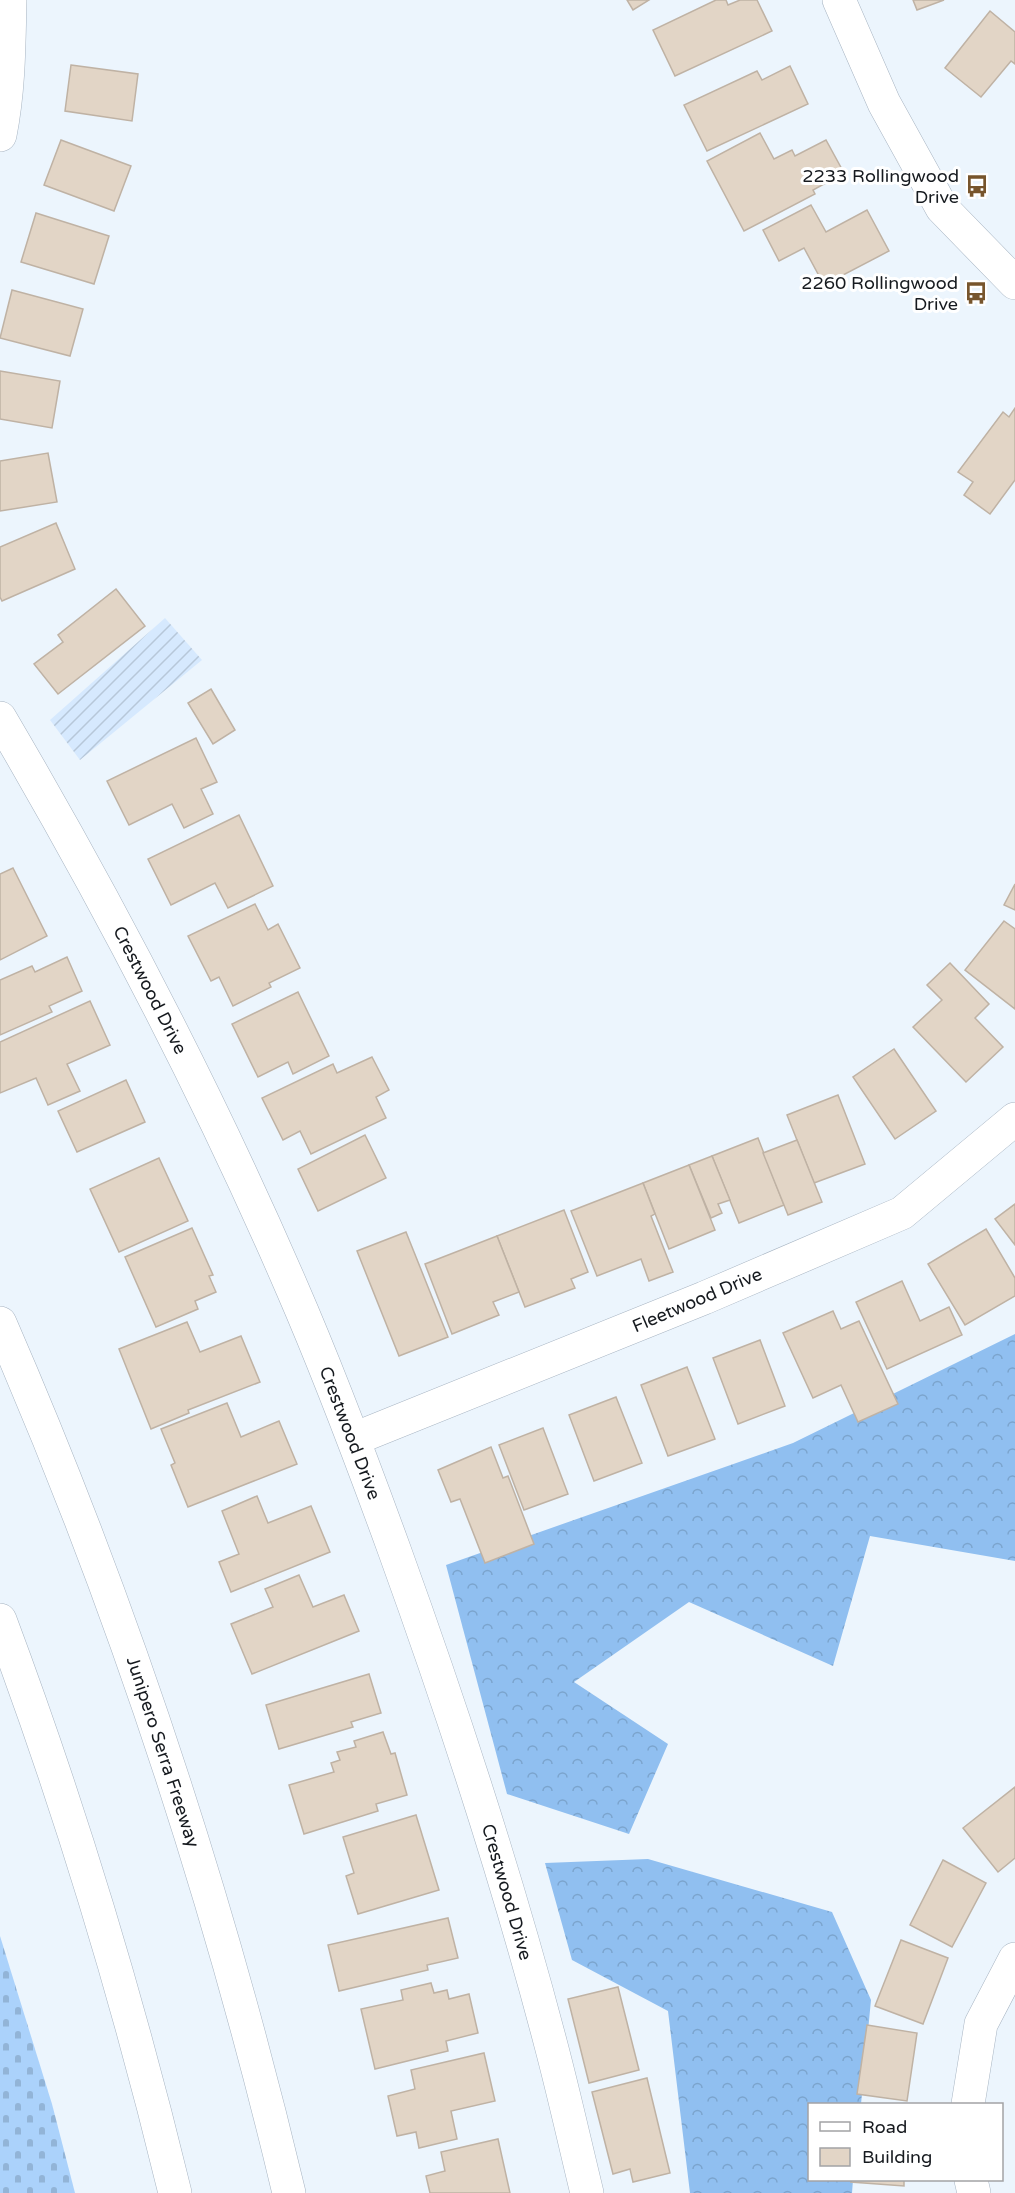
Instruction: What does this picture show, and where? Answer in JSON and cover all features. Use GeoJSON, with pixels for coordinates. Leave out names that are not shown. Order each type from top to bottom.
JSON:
{"type":"FeatureCollection","features":[{"type":"Feature","properties":{"kind":"main road"},"geometry":{"type":"LineString","coordinates":[[0,135],[9,56],[10,0]]}},
{"type":"Feature","properties":{"kind":"main road"},"geometry":{"type":"LineString","coordinates":[[840,0],[884,103],[942,208],[1015,283]]}},
{"type":"Feature","properties":{"kind":"main road","name":"Crestwood Drive"},"geometry":{"type":"LineString","coordinates":[[0,717],[55,812],[142,972],[221,1133],[292,1288],[354,1439],[420,1621],[481,1802],[551,2045],[586,2193]]}},
{"type":"Feature","properties":{"kind":"main road","name":"Fleetwood Drive"},"geometry":{"type":"LineString","coordinates":[[354,1439],[704,1298],[902,1213],[1015,1119]]}},
{"type":"Feature","properties":{"kind":"main road","name":"Junipero Serra Freeway"},"geometry":{"type":"LineString","coordinates":[[0,1323],[76,1508],[170,1769],[233,1979],[290,2193]]}},
{"type":"Feature","properties":{"kind":"main road"},"geometry":{"type":"LineString","coordinates":[[0,1620],[60,1790],[108,1940],[176,2193]]}},
{"type":"Feature","properties":{"kind":"main road"},"geometry":{"type":"LineString","coordinates":[[968,2103],[981,2025],[1015,1959]]}},
{"type":"Feature","properties":{"kind":"shaded area"},"geometry":{"type":"Polygon","coordinates":[[[165,618],[202,660],[80,760],[50,720],[165,618]]]}},
{"type":"Feature","properties":{"kind":"green space"},"geometry":{"type":"Polygon","coordinates":[[[1015,1334],[1015,1561],[870,1536],[833,1666],[689,1602],[574,1682],[668,1744],[629,1834],[507,1794],[446,1565],[793,1443],[1015,1334]]]}},
{"type":"Feature","properties":{"kind":"green space"},"geometry":{"type":"Polygon","coordinates":[[[648,1859],[832,1912],[871,2000],[861,2103],[808,2103],[808,2181],[853,2181],[852,2193],[690,2193],[668,2011],[572,1960],[545,1863],[648,1859]]]}},
{"type":"Feature","properties":{"kind":"green space"},"geometry":{"type":"Polygon","coordinates":[[[0,1936],[52,2104],[75,2193],[0,2193],[0,1936]]]}},
{"type":"Feature","properties":{"kind":"building"},"geometry":{"type":"Polygon","coordinates":[[[627,0],[649,0],[633,10],[627,0]]]}},
{"type":"Feature","properties":{"kind":"building"},"geometry":{"type":"Polygon","coordinates":[[[716,0],[726,0],[728,5],[740,0],[757,0],[772,31],[675,76],[653,30],[716,0]]]}},
{"type":"Feature","properties":{"kind":"building"},"geometry":{"type":"Polygon","coordinates":[[[913,0],[944,0],[917,10],[913,0]]]}},
{"type":"Feature","properties":{"kind":"building"},"geometry":{"type":"Polygon","coordinates":[[[990,11],[1015,32],[1015,64],[1011,61],[981,97],[945,68],[990,11]]]}},
{"type":"Feature","properties":{"kind":"building"},"geometry":{"type":"Polygon","coordinates":[[[71,65],[138,74],[132,121],[65,111],[71,65]]]}},
{"type":"Feature","properties":{"kind":"building"},"geometry":{"type":"Polygon","coordinates":[[[790,66],[808,104],[707,151],[684,105],[757,71],[762,80],[790,66]]]}},
{"type":"Feature","properties":{"kind":"building"},"geometry":{"type":"Polygon","coordinates":[[[760,133],[774,159],[792,150],[795,156],[826,140],[844,173],[813,190],[815,194],[744,231],[707,161],[760,133]]]}},
{"type":"Feature","properties":{"kind":"building"},"geometry":{"type":"Polygon","coordinates":[[[61,140],[131,166],[114,211],[44,185],[61,140]]]}},
{"type":"Feature","properties":{"kind":"building"},"geometry":{"type":"Polygon","coordinates":[[[811,205],[826,232],[867,210],[889,251],[824,285],[804,248],[779,261],[763,230],[811,205]]]}},
{"type":"Feature","properties":{"kind":"building"},"geometry":{"type":"Polygon","coordinates":[[[36,213],[109,236],[94,284],[21,262],[36,213]]]}},
{"type":"Feature","properties":{"kind":"building"},"geometry":{"type":"Polygon","coordinates":[[[12,290],[83,309],[70,356],[0,338],[12,290]]]}},
{"type":"Feature","properties":{"kind":"building"},"geometry":{"type":"Polygon","coordinates":[[[0,371],[60,381],[52,428],[0,419],[0,371]]]}},
{"type":"Feature","properties":{"kind":"building"},"geometry":{"type":"Polygon","coordinates":[[[1015,408],[1015,480],[990,514],[964,495],[973,482],[958,472],[1003,412],[1009,417],[1015,408]]]}},
{"type":"Feature","properties":{"kind":"building"},"geometry":{"type":"Polygon","coordinates":[[[48,453],[57,502],[0,511],[0,461],[48,453]]]}},
{"type":"Feature","properties":{"kind":"building"},"geometry":{"type":"Polygon","coordinates":[[[56,523],[75,569],[2,601],[0,597],[0,547],[56,523]]]}},
{"type":"Feature","properties":{"kind":"building"},"geometry":{"type":"Polygon","coordinates":[[[116,589],[145,626],[58,694],[34,664],[63,642],[58,635],[116,589]]]}},
{"type":"Feature","properties":{"kind":"building"},"geometry":{"type":"Polygon","coordinates":[[[211,689],[235,730],[213,744],[188,703],[211,689]]]}},
{"type":"Feature","properties":{"kind":"building"},"geometry":{"type":"Polygon","coordinates":[[[196,738],[217,782],[201,789],[213,814],[184,828],[172,804],[129,825],[107,781],[196,738]]]}},
{"type":"Feature","properties":{"kind":"building"},"geometry":{"type":"Polygon","coordinates":[[[239,815],[273,886],[228,908],[215,883],[171,905],[148,859],[239,815]]]}},
{"type":"Feature","properties":{"kind":"building"},"geometry":{"type":"Polygon","coordinates":[[[13,868],[47,936],[0,960],[0,874],[13,868]]]}},
{"type":"Feature","properties":{"kind":"building"},"geometry":{"type":"Polygon","coordinates":[[[1015,884],[1015,910],[1004,905],[1015,884]]]}},
{"type":"Feature","properties":{"kind":"building"},"geometry":{"type":"Polygon","coordinates":[[[255,904],[268,930],[278,924],[300,968],[269,983],[271,987],[233,1006],[219,977],[211,981],[188,936],[255,904]]]}},
{"type":"Feature","properties":{"kind":"building"},"geometry":{"type":"Polygon","coordinates":[[[1004,921],[1015,929],[1015,1009],[965,970],[1004,921]]]}},
{"type":"Feature","properties":{"kind":"building"},"geometry":{"type":"Polygon","coordinates":[[[67,957],[82,991],[49,1006],[52,1012],[0,1035],[0,980],[32,966],[35,972],[67,957]]]}},
{"type":"Feature","properties":{"kind":"building"},"geometry":{"type":"Polygon","coordinates":[[[950,963],[989,1004],[975,1018],[1003,1047],[966,1082],[913,1027],[942,1000],[927,985],[950,963]]]}},
{"type":"Feature","properties":{"kind":"building"},"geometry":{"type":"Polygon","coordinates":[[[298,992],[329,1056],[293,1074],[288,1062],[258,1077],[232,1024],[298,992]]]}},
{"type":"Feature","properties":{"kind":"building"},"geometry":{"type":"Polygon","coordinates":[[[90,1001],[110,1045],[67,1064],[80,1091],[48,1105],[36,1078],[0,1093],[0,1042],[90,1001]]]}},
{"type":"Feature","properties":{"kind":"building"},"geometry":{"type":"Polygon","coordinates":[[[894,1049],[936,1111],[895,1139],[853,1077],[894,1049]]]}},
{"type":"Feature","properties":{"kind":"building"},"geometry":{"type":"Polygon","coordinates":[[[372,1057],[389,1090],[376,1097],[386,1118],[311,1154],[300,1131],[283,1140],[262,1098],[333,1064],[337,1073],[372,1057]]]}},
{"type":"Feature","properties":{"kind":"building"},"geometry":{"type":"Polygon","coordinates":[[[126,1080],[145,1122],[77,1152],[58,1111],[126,1080]]]}},
{"type":"Feature","properties":{"kind":"building"},"geometry":{"type":"Polygon","coordinates":[[[838,1095],[865,1164],[814,1183],[787,1115],[838,1095]]]}},
{"type":"Feature","properties":{"kind":"building"},"geometry":{"type":"Polygon","coordinates":[[[365,1135],[386,1178],[318,1211],[298,1169],[365,1135]]]}},
{"type":"Feature","properties":{"kind":"building"},"geometry":{"type":"Polygon","coordinates":[[[758,1138],[784,1205],[739,1223],[712,1156],[758,1138]]]}},
{"type":"Feature","properties":{"kind":"building"},"geometry":{"type":"Polygon","coordinates":[[[797,1140],[822,1202],[788,1215],[763,1153],[797,1140]]]}},
{"type":"Feature","properties":{"kind":"building"},"geometry":{"type":"Polygon","coordinates":[[[712,1156],[730,1200],[718,1204],[722,1213],[711,1218],[689,1165],[712,1156]]]}},
{"type":"Feature","properties":{"kind":"building"},"geometry":{"type":"Polygon","coordinates":[[[159,1158],[188,1221],[119,1252],[90,1189],[159,1158]]]}},
{"type":"Feature","properties":{"kind":"building"},"geometry":{"type":"Polygon","coordinates":[[[689,1165],[715,1230],[669,1249],[643,1183],[689,1165]]]}},
{"type":"Feature","properties":{"kind":"building"},"geometry":{"type":"Polygon","coordinates":[[[643,1183],[655,1214],[651,1216],[673,1272],[649,1281],[641,1259],[597,1276],[571,1211],[643,1183]]]}},
{"type":"Feature","properties":{"kind":"building"},"geometry":{"type":"Polygon","coordinates":[[[1015,1204],[1015,1245],[995,1219],[1015,1204]]]}},
{"type":"Feature","properties":{"kind":"building"},"geometry":{"type":"Polygon","coordinates":[[[564,1210],[588,1272],[571,1279],[575,1288],[525,1307],[497,1236],[564,1210]]]}},
{"type":"Feature","properties":{"kind":"building"},"geometry":{"type":"Polygon","coordinates":[[[192,1228],[213,1275],[209,1276],[216,1292],[195,1301],[198,1309],[156,1327],[125,1257],[192,1228]]]}},
{"type":"Feature","properties":{"kind":"building"},"geometry":{"type":"Polygon","coordinates":[[[986,1229],[1015,1278],[1015,1296],[965,1325],[928,1264],[986,1229]]]}},
{"type":"Feature","properties":{"kind":"building"},"geometry":{"type":"Polygon","coordinates":[[[406,1232],[448,1337],[399,1356],[357,1251],[406,1232]]]}},
{"type":"Feature","properties":{"kind":"building"},"geometry":{"type":"Polygon","coordinates":[[[497,1236],[519,1292],[493,1302],[499,1315],[452,1334],[425,1264],[497,1236]]]}},
{"type":"Feature","properties":{"kind":"building"},"geometry":{"type":"Polygon","coordinates":[[[902,1281],[920,1321],[949,1307],[962,1335],[887,1369],[856,1302],[902,1281]]]}},
{"type":"Feature","properties":{"kind":"building"},"geometry":{"type":"Polygon","coordinates":[[[833,1311],[841,1329],[859,1321],[898,1404],[858,1422],[841,1385],[813,1398],[783,1333],[833,1311]]]}},
{"type":"Feature","properties":{"kind":"building"},"geometry":{"type":"Polygon","coordinates":[[[187,1322],[200,1352],[241,1336],[260,1382],[188,1410],[189,1413],[151,1429],[119,1349],[187,1322]]]}},
{"type":"Feature","properties":{"kind":"building"},"geometry":{"type":"Polygon","coordinates":[[[760,1340],[785,1406],[738,1424],[713,1358],[760,1340]]]}},
{"type":"Feature","properties":{"kind":"building"},"geometry":{"type":"Polygon","coordinates":[[[687,1367],[715,1439],[668,1456],[641,1385],[687,1367]]]}},
{"type":"Feature","properties":{"kind":"building"},"geometry":{"type":"Polygon","coordinates":[[[616,1397],[642,1463],[594,1481],[569,1415],[616,1397]]]}},
{"type":"Feature","properties":{"kind":"building"},"geometry":{"type":"Polygon","coordinates":[[[227,1403],[241,1437],[279,1421],[297,1464],[188,1507],[171,1465],[175,1463],[161,1429],[227,1403]]]}},
{"type":"Feature","properties":{"kind":"building"},"geometry":{"type":"Polygon","coordinates":[[[543,1428],[568,1494],[524,1510],[499,1445],[543,1428]]]}},
{"type":"Feature","properties":{"kind":"building"},"geometry":{"type":"Polygon","coordinates":[[[491,1447],[503,1478],[508,1476],[534,1544],[485,1563],[460,1499],[451,1502],[438,1470],[491,1447]]]}},
{"type":"Feature","properties":{"kind":"building"},"geometry":{"type":"Polygon","coordinates":[[[257,1496],[268,1523],[311,1506],[330,1552],[231,1592],[219,1562],[239,1554],[222,1511],[257,1496]]]}},
{"type":"Feature","properties":{"kind":"building"},"geometry":{"type":"Polygon","coordinates":[[[299,1575],[313,1607],[344,1595],[359,1631],[252,1674],[231,1624],[273,1607],[265,1589],[299,1575]]]}},
{"type":"Feature","properties":{"kind":"building"},"geometry":{"type":"Polygon","coordinates":[[[369,1674],[381,1713],[351,1722],[353,1727],[279,1749],[266,1705],[369,1674]]]}},
{"type":"Feature","properties":{"kind":"building"},"geometry":{"type":"Polygon","coordinates":[[[383,1732],[391,1754],[395,1753],[407,1795],[376,1804],[378,1811],[304,1834],[289,1785],[334,1772],[331,1763],[340,1760],[337,1752],[356,1747],[354,1741],[383,1732]]]}},
{"type":"Feature","properties":{"kind":"building"},"geometry":{"type":"Polygon","coordinates":[[[1015,1787],[1015,1858],[998,1872],[963,1828],[1015,1787]]]}},
{"type":"Feature","properties":{"kind":"building"},"geometry":{"type":"Polygon","coordinates":[[[416,1815],[439,1890],[358,1914],[346,1876],[354,1873],[343,1837],[416,1815]]]}},
{"type":"Feature","properties":{"kind":"building"},"geometry":{"type":"Polygon","coordinates":[[[943,1860],[986,1883],[952,1947],[910,1925],[943,1860]]]}},
{"type":"Feature","properties":{"kind":"building"},"geometry":{"type":"Polygon","coordinates":[[[448,1918],[458,1958],[427,1965],[428,1970],[339,1991],[328,1945],[448,1918]]]}},
{"type":"Feature","properties":{"kind":"building"},"geometry":{"type":"Polygon","coordinates":[[[901,1940],[948,1958],[923,2024],[875,2006],[901,1940]]]}},
{"type":"Feature","properties":{"kind":"building"},"geometry":{"type":"Polygon","coordinates":[[[431,1983],[434,1993],[447,1990],[449,1999],[469,1994],[478,2033],[446,2041],[448,2051],[375,2069],[361,2009],[403,2000],[401,1990],[431,1983]]]}},
{"type":"Feature","properties":{"kind":"building"},"geometry":{"type":"Polygon","coordinates":[[[618,1987],[639,2070],[589,2083],[568,1999],[618,1987]]]}},
{"type":"Feature","properties":{"kind":"building"},"geometry":{"type":"Polygon","coordinates":[[[867,2025],[917,2033],[907,2101],[857,2094],[867,2025]]]}},
{"type":"Feature","properties":{"kind":"building"},"geometry":{"type":"Polygon","coordinates":[[[484,2053],[495,2101],[451,2111],[457,2139],[419,2148],[416,2132],[397,2136],[388,2096],[415,2089],[411,2070],[484,2053]]]}},
{"type":"Feature","properties":{"kind":"building"},"geometry":{"type":"Polygon","coordinates":[[[647,2078],[670,2173],[633,2182],[630,2169],[613,2174],[592,2092],[647,2078]]]}},
{"type":"Feature","properties":{"kind":"building"},"geometry":{"type":"Polygon","coordinates":[[[498,2139],[510,2193],[430,2193],[426,2176],[445,2171],[441,2152],[498,2139]]]}},
{"type":"Feature","properties":{"kind":"building"},"geometry":{"type":"Polygon","coordinates":[[[904,2181],[904,2186],[851,2182],[904,2181]]]}},
{"type":"Feature","properties":{"kind":"place","name":"2233 Rollingwood Drive"},"geometry":{"type":"Point","coordinates":[977,186]}},
{"type":"Feature","properties":{"kind":"place","name":"2260 Rollingwood Drive"},"geometry":{"type":"Point","coordinates":[976,293]}}]}
